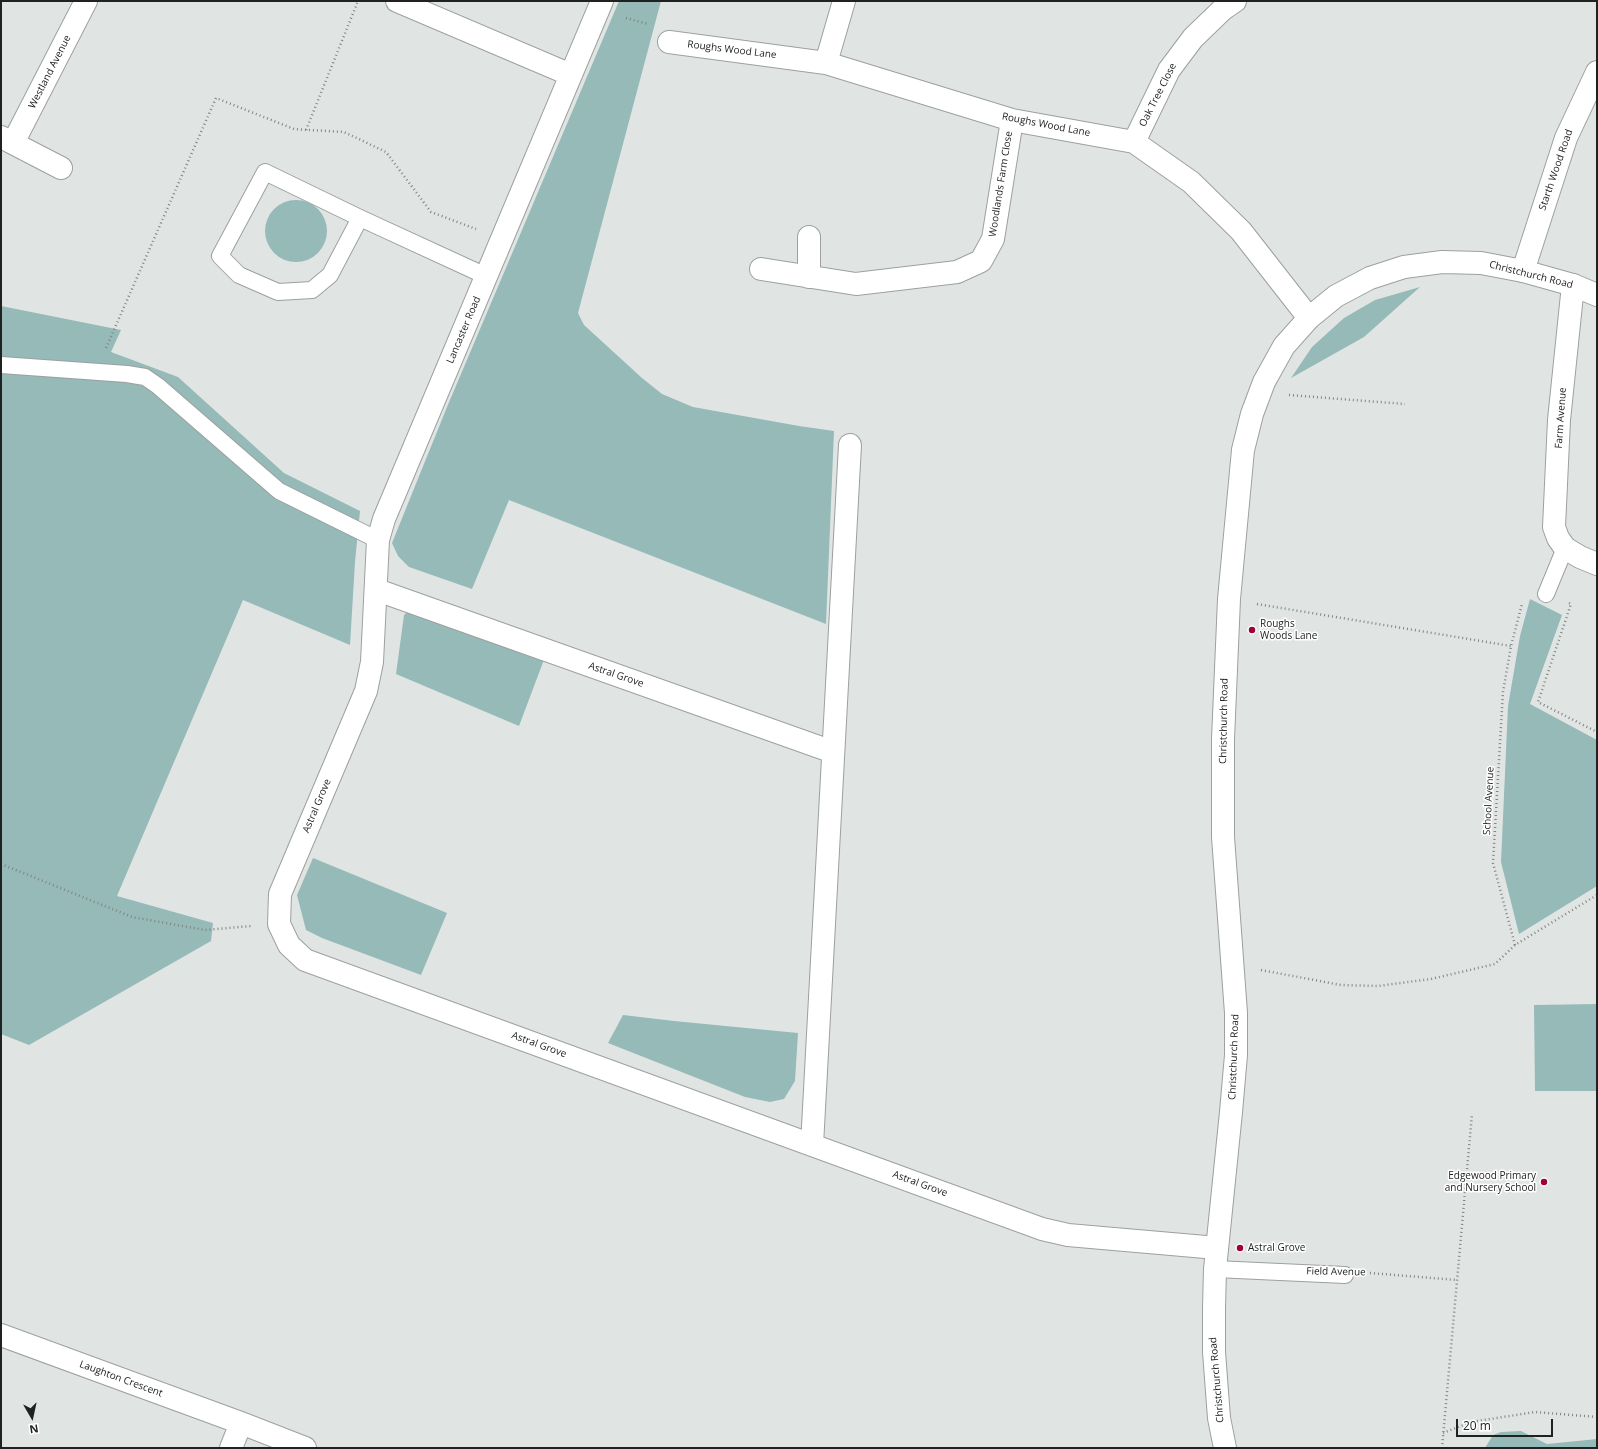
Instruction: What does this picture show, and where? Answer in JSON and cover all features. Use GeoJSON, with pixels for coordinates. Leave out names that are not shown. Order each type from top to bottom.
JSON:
{"type":"FeatureCollection","features":[{"type":"Feature","properties":{"kind":"street","name":"Westland Avenue"},"geometry":{"type":"LineString","coordinates":[[7,140],[86,1]]}},
{"type":"Feature","properties":{"kind":"street"},"geometry":{"type":"LineString","coordinates":[[397,1],[571,75]]}},
{"type":"Feature","properties":{"kind":"street"},"geometry":{"type":"LineString","coordinates":[[826,62],[844,1]]}},
{"type":"Feature","properties":{"kind":"street","name":"Oak Tree Close"},"geometry":{"type":"LineString","coordinates":[[1134,142],[1168,70],[1193,38],[1222,10],[1235,1]]}},
{"type":"Feature","properties":{"kind":"street","name":"Lancaster Road"},"geometry":{"type":"LineString","coordinates":[[376,590],[378,540],[384,519],[600,6]]}},
{"type":"Feature","properties":{"kind":"street","name":"Roughs Wood Lane"},"geometry":{"type":"LineString","coordinates":[[669,42],[826,62],[1012,120],[1134,142],[1190,182],[1241,231],[1309,318]]}},
{"type":"Feature","properties":{"kind":"street","name":"Starth Wood Road"},"geometry":{"type":"LineString","coordinates":[[1523,271],[1566,138],[1597,72]]}},
{"type":"Feature","properties":{"kind":"street","name":"Woodlands Farm Close"},"geometry":{"type":"LineString","coordinates":[[762,269],[856,284],[957,272],[981,261],[993,239],[1012,120]]}},
{"type":"Feature","properties":{"kind":"street"},"geometry":{"type":"LineString","coordinates":[[7,140],[61,168]]}},
{"type":"Feature","properties":{"kind":"street"},"geometry":{"type":"LineString","coordinates":[[809,238],[809,277]]}},
{"type":"Feature","properties":{"kind":"street","name":"Christchurch Road"},"geometry":{"type":"LineString","coordinates":[[1225,1448],[1219,1418],[1214,1352],[1216,1258],[1236,1054],[1236,1013],[1231,964],[1223,837],[1223,739],[1229,599],[1243,450],[1252,414],[1264,382],[1284,346],[1309,318],[1336,296],[1370,278],[1404,267],[1442,262],[1481,263],[1523,271],[1573,285],[1597,295]]}},
{"type":"Feature","properties":{"kind":"street","name":"Farm Avenue"},"geometry":{"type":"LineString","coordinates":[[1565,548],[1558,538],[1554,527],[1559,420],[1573,285]]}},
{"type":"Feature","properties":{"kind":"street"},"geometry":{"type":"LineString","coordinates":[[812,1145],[850,445]]}},
{"type":"Feature","properties":{"kind":"street"},"geometry":{"type":"LineString","coordinates":[[1565,548],[1580,557],[1597,564]]}},
{"type":"Feature","properties":{"kind":"street","name":"Astral Grove"},"geometry":{"type":"LineString","coordinates":[[833,752],[376,590],[372,662],[366,691],[280,894],[279,924],[289,945],[305,960],[1042,1229],[1068,1235],[1216,1258]]}},
{"type":"Feature","properties":{"kind":"street","name":"Laughton Crescent"},"geometry":{"type":"LineString","coordinates":[[1,1335],[305,1448]]}},
{"type":"Feature","properties":{"kind":"street"},"geometry":{"type":"LineString","coordinates":[[231,1448],[241,1423]]}},
{"type":"Feature","properties":{"kind":"lane"},"geometry":{"type":"LineString","coordinates":[[360,218],[330,275],[312,290],[278,292],[239,276],[220,256],[265,172],[486,276]]}},
{"type":"Feature","properties":{"kind":"lane"},"geometry":{"type":"LineString","coordinates":[[1,365],[127,374],[145,377],[158,386],[279,491],[378,540]]}},
{"type":"Feature","properties":{"kind":"lane"},"geometry":{"type":"LineString","coordinates":[[1546,594],[1565,548]]}},
{"type":"Feature","properties":{"kind":"lane","name":"Field Avenue"},"geometry":{"type":"LineString","coordinates":[[1216,1258],[1346,1275]]}},
{"type":"Feature","properties":{"kind":"path"},"geometry":{"type":"LineString","coordinates":[[306,130],[358,1]]}},
{"type":"Feature","properties":{"kind":"path"},"geometry":{"type":"LineString","coordinates":[[600,6],[670,31],[669,42]]}},
{"type":"Feature","properties":{"kind":"path"},"geometry":{"type":"LineString","coordinates":[[1289,395],[1405,404]]}},
{"type":"Feature","properties":{"kind":"path","name":"School Avenue"},"geometry":{"type":"LineString","coordinates":[[1515,945],[1493,863],[1503,692],[1511,646],[1527,586],[1546,594]]}},
{"type":"Feature","properties":{"kind":"path"},"geometry":{"type":"LineString","coordinates":[[1546,594],[1571,604],[1538,702],[1597,732]]}},
{"type":"Feature","properties":{"kind":"path"},"geometry":{"type":"LineString","coordinates":[[1229,599],[1511,646]]}},
{"type":"Feature","properties":{"kind":"path"},"geometry":{"type":"LineString","coordinates":[[1,864],[132,917],[205,930],[279,924]]}},
{"type":"Feature","properties":{"kind":"path"},"geometry":{"type":"LineString","coordinates":[[1231,964],[1341,985],[1378,986],[1431,979],[1495,964],[1515,945],[1597,895]]}},
{"type":"Feature","properties":{"kind":"path"},"geometry":{"type":"LineString","coordinates":[[1442,1448],[1472,1114]]}},
{"type":"Feature","properties":{"kind":"path","name":"Field Avenue"},"geometry":{"type":"LineString","coordinates":[[1346,1275],[1359,1272],[1457,1280]]}},
{"type":"Feature","properties":{"kind":"path"},"geometry":{"type":"LineString","coordinates":[[1443,1433],[1470,1422],[1535,1412],[1597,1417]]}},
{"type":"Feature","properties":{"kind":"shaded area"},"geometry":{"type":"Polygon","coordinates":[[[619,1],[661,1],[578,313],[584,325],[642,378],[662,394],[693,407],[834,431],[826,624],[509,500],[472,589],[409,567],[398,556],[392,543],[447,407],[619,1]]]}},
{"type":"Feature","properties":{"kind":"shaded area"},"geometry":{"type":"Polygon","coordinates":[[[290,200],[302,200],[318,209],[325,219],[327,231],[325,243],[318,253],[302,262],[290,262],[279,257],[270,248],[265,237],[265,225],[270,214],[279,205],[290,200]]]}},
{"type":"Feature","properties":{"kind":"shaded area"},"geometry":{"type":"Polygon","coordinates":[[[1420,287],[1364,337],[1291,378],[1312,347],[1344,318],[1375,300],[1420,287]]]}},
{"type":"Feature","properties":{"kind":"shaded area"},"geometry":{"type":"Polygon","coordinates":[[[1,306],[121,330],[111,352],[178,377],[284,473],[360,511],[350,645],[243,600],[117,896],[213,923],[211,941],[29,1045],[1,1034],[1,306]]]}},
{"type":"Feature","properties":{"kind":"shaded area"},"geometry":{"type":"Polygon","coordinates":[[[1530,599],[1562,615],[1530,704],[1597,740],[1597,886],[1519,934],[1501,862],[1508,706],[1520,636],[1530,599]]]}},
{"type":"Feature","properties":{"kind":"shaded area"},"geometry":{"type":"Polygon","coordinates":[[[411,609],[545,657],[519,726],[396,674],[404,615],[411,609]]]}},
{"type":"Feature","properties":{"kind":"shaded area"},"geometry":{"type":"Polygon","coordinates":[[[313,858],[447,913],[421,975],[322,938],[306,930],[297,895],[313,858]]]}},
{"type":"Feature","properties":{"kind":"shaded area"},"geometry":{"type":"Polygon","coordinates":[[[1597,1004],[1597,1091],[1535,1091],[1534,1005],[1597,1004]]]}},
{"type":"Feature","properties":{"kind":"shaded area"},"geometry":{"type":"Polygon","coordinates":[[[623,1015],[798,1033],[795,1081],[784,1099],[770,1102],[745,1097],[608,1043],[623,1015]]]}},
{"type":"Feature","properties":{"kind":"shaded area"},"geometry":{"type":"Polygon","coordinates":[[[1521,1431],[1547,1444],[1597,1439],[1597,1448],[1485,1448],[1493,1435],[1501,1432],[1521,1431]]]}},
{"type":"Feature","properties":{"kind":"place","name":"Roughs Woods Lane"},"geometry":{"type":"Point","coordinates":[1252,630]}},
{"type":"Feature","properties":{"kind":"place","name":"Edgewood Primary and Nursery School"},"geometry":{"type":"Point","coordinates":[1544,1182]}},
{"type":"Feature","properties":{"kind":"place","name":"Astral Grove"},"geometry":{"type":"Point","coordinates":[1240,1248]}}]}
